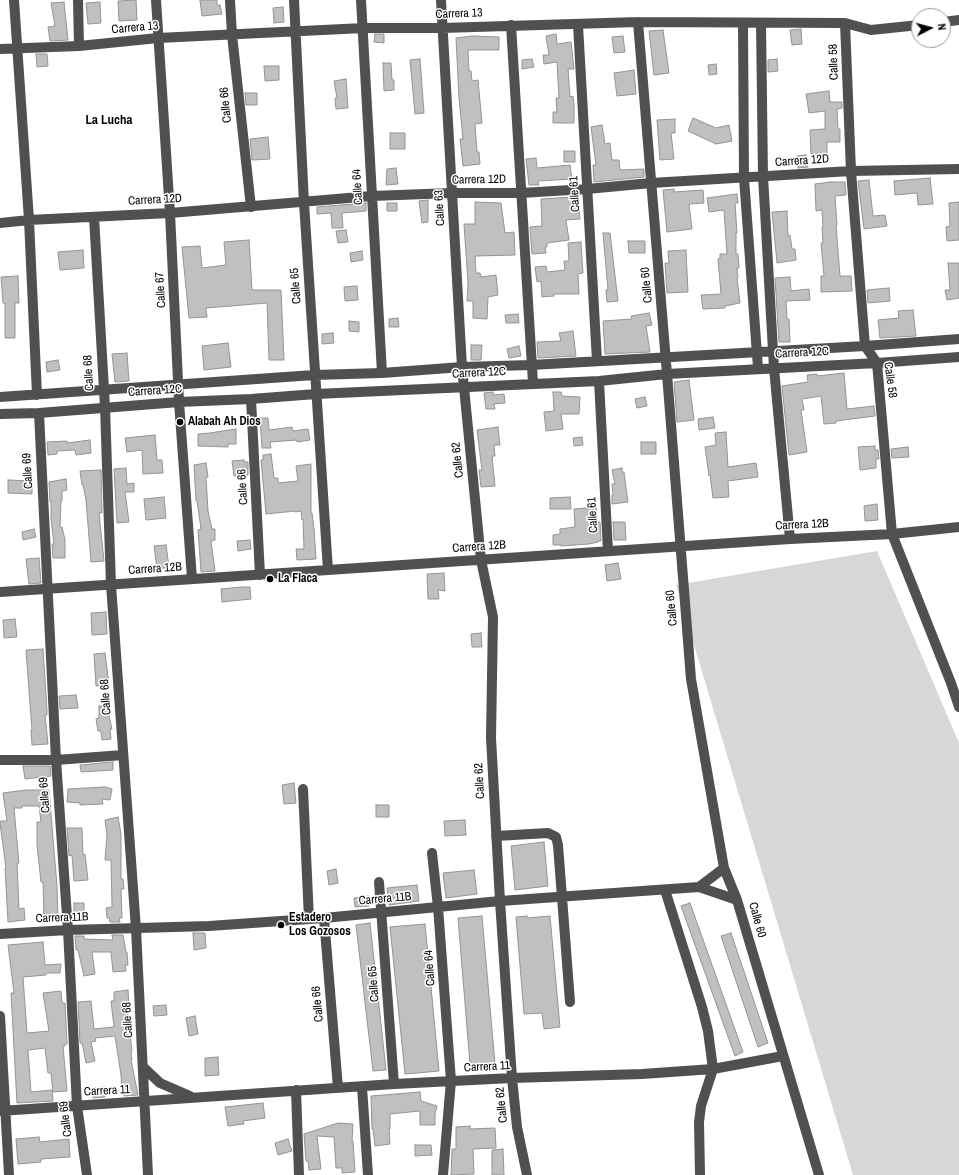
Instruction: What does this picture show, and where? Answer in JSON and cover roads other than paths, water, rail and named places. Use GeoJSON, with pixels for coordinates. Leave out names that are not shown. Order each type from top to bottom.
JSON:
{"type":"FeatureCollection","features":[{"type":"Feature","properties":{"kind":"street"},"geometry":{"type":"LineString","coordinates":[[14,0],[29,220],[37,395]]}},
{"type":"Feature","properties":{"kind":"street"},"geometry":{"type":"LineString","coordinates":[[78,0],[80,46]]}},
{"type":"Feature","properties":{"kind":"street","name":"Calle 67"},"geometry":{"type":"LineString","coordinates":[[156,0],[170,213],[179,402],[192,579]]}},
{"type":"Feature","properties":{"kind":"street","name":"Calle 66"},"geometry":{"type":"LineString","coordinates":[[230,0],[232,35],[250,207]]}},
{"type":"Feature","properties":{"kind":"street","name":"Calle 65"},"geometry":{"type":"LineString","coordinates":[[294,0],[314,375],[328,570]]}},
{"type":"Feature","properties":{"kind":"street","name":"Calle 64"},"geometry":{"type":"LineString","coordinates":[[361,0],[364,28],[382,373]]}},
{"type":"Feature","properties":{"kind":"street","name":"Calle 63"},"geometry":{"type":"LineString","coordinates":[[441,0],[464,387]]}},
{"type":"Feature","properties":{"kind":"street","name":"Carrera 13"},"geometry":{"type":"LineString","coordinates":[[0,49],[80,46],[158,38],[364,28],[442,28],[638,22],[845,23],[871,30],[911,26]]}},
{"type":"Feature","properties":{"kind":"street","name":"Calle 60"},"geometry":{"type":"LineString","coordinates":[[638,22],[691,679],[724,868],[737,900],[819,1175]]}},
{"type":"Feature","properties":{"kind":"street"},"geometry":{"type":"LineString","coordinates":[[743,23],[744,178],[758,368]]}},
{"type":"Feature","properties":{"kind":"street"},"geometry":{"type":"LineString","coordinates":[[760,23],[763,176],[773,351],[790,539]]}},
{"type":"Feature","properties":{"kind":"street","name":"Calle 58"},"geometry":{"type":"LineString","coordinates":[[845,23],[851,171],[865,346],[877,363],[892,534],[955,682],[959,707]]}},
{"type":"Feature","properties":{"kind":"street"},"geometry":{"type":"LineString","coordinates":[[511,25],[533,384]]}},
{"type":"Feature","properties":{"kind":"street","name":"Calle 61"},"geometry":{"type":"LineString","coordinates":[[578,25],[598,362]]}},
{"type":"Feature","properties":{"kind":"street","name":"Carrera 12D"},"geometry":{"type":"LineString","coordinates":[[0,223],[29,220],[170,213],[304,203],[372,196],[452,193],[521,193],[651,183],[851,171],[959,169]]}},
{"type":"Feature","properties":{"kind":"street","name":"Calle 68"},"geometry":{"type":"LineString","coordinates":[[94,217],[105,408],[111,585],[136,929],[148,1175]]}},
{"type":"Feature","properties":{"kind":"street","name":"Carrera 12C"},"geometry":{"type":"LineString","coordinates":[[0,397],[314,375],[382,373],[462,367],[598,362],[959,339]]}},
{"type":"Feature","properties":{"kind":"street","name":"Carrera 12C"},"geometry":{"type":"LineString","coordinates":[[0,414],[39,413],[179,402],[251,399],[316,394],[599,381],[667,374],[758,368],[877,363],[959,357]]}},
{"type":"Feature","properties":{"kind":"street","name":"Calle 61"},"geometry":{"type":"LineString","coordinates":[[599,381],[608,551]]}},
{"type":"Feature","properties":{"kind":"street","name":"Calle 62"},"geometry":{"type":"LineString","coordinates":[[464,387],[481,560],[493,617],[491,738],[500,901],[512,1078],[517,1127],[528,1175]]}},
{"type":"Feature","properties":{"kind":"street","name":"Calle 66"},"geometry":{"type":"LineString","coordinates":[[251,399],[260,574]]}},
{"type":"Feature","properties":{"kind":"street","name":"Calle 69"},"geometry":{"type":"LineString","coordinates":[[39,413],[56,760],[68,930],[77,1106],[87,1175]]}},
{"type":"Feature","properties":{"kind":"street","name":"Carrera 12B"},"geometry":{"type":"LineString","coordinates":[[0,592],[680,546],[892,534],[959,527]]}},
{"type":"Feature","properties":{"kind":"street"},"geometry":{"type":"LineString","coordinates":[[0,760],[56,760],[123,755]]}},
{"type":"Feature","properties":{"kind":"street"},"geometry":{"type":"LineString","coordinates":[[303,789],[309,919]]}},
{"type":"Feature","properties":{"kind":"street"},"geometry":{"type":"LineString","coordinates":[[496,836],[548,833],[556,837],[558,845],[570,1002]]}},
{"type":"Feature","properties":{"kind":"street","name":"Calle 64"},"geometry":{"type":"LineString","coordinates":[[432,853],[438,907],[451,1081],[443,1175]]}},
{"type":"Feature","properties":{"kind":"street"},"geometry":{"type":"LineString","coordinates":[[699,888],[724,868]]}},
{"type":"Feature","properties":{"kind":"street","name":"Calle 65"},"geometry":{"type":"LineString","coordinates":[[379,882],[394,1084]]}},
{"type":"Feature","properties":{"kind":"street","name":"Carrera 11B"},"geometry":{"type":"LineString","coordinates":[[0,934],[68,930],[209,926],[324,918],[562,896],[699,888],[737,900]]}},
{"type":"Feature","properties":{"kind":"street"},"geometry":{"type":"LineString","coordinates":[[665,890],[702,1007],[708,1031],[713,1069],[699,1122],[700,1175]]}},
{"type":"Feature","properties":{"kind":"street","name":"Calle 66"},"geometry":{"type":"LineString","coordinates":[[324,918],[338,1088]]}},
{"type":"Feature","properties":{"kind":"street"},"geometry":{"type":"LineString","coordinates":[[0,1016],[2,1111],[9,1175]]}},
{"type":"Feature","properties":{"kind":"street","name":"Carrera 11"},"geometry":{"type":"LineString","coordinates":[[2,1111],[394,1084],[512,1078],[642,1074],[713,1069],[783,1056]]}},
{"type":"Feature","properties":{"kind":"street","name":"Carrera 11"},"geometry":{"type":"LineString","coordinates":[[143,1067],[160,1083],[192,1097]]}},
{"type":"Feature","properties":{"kind":"street"},"geometry":{"type":"LineString","coordinates":[[362,1087],[368,1175]]}},
{"type":"Feature","properties":{"kind":"street"},"geometry":{"type":"LineString","coordinates":[[296,1090],[299,1175]]}},
{"type":"Feature","properties":{"kind":"place","name":"Alabah Ah Dios"},"geometry":{"type":"Point","coordinates":[180,422]}},
{"type":"Feature","properties":{"kind":"place","name":"La Flaca"},"geometry":{"type":"Point","coordinates":[270,579]}},
{"type":"Feature","properties":{"kind":"place","name":"Estadero Los Gozosos"},"geometry":{"type":"Point","coordinates":[281,925]}},
{"type":"Feature","properties":{"kind":"district","name":"La Lucha"},"geometry":{"type":"Point","coordinates":[109,121]}}]}
